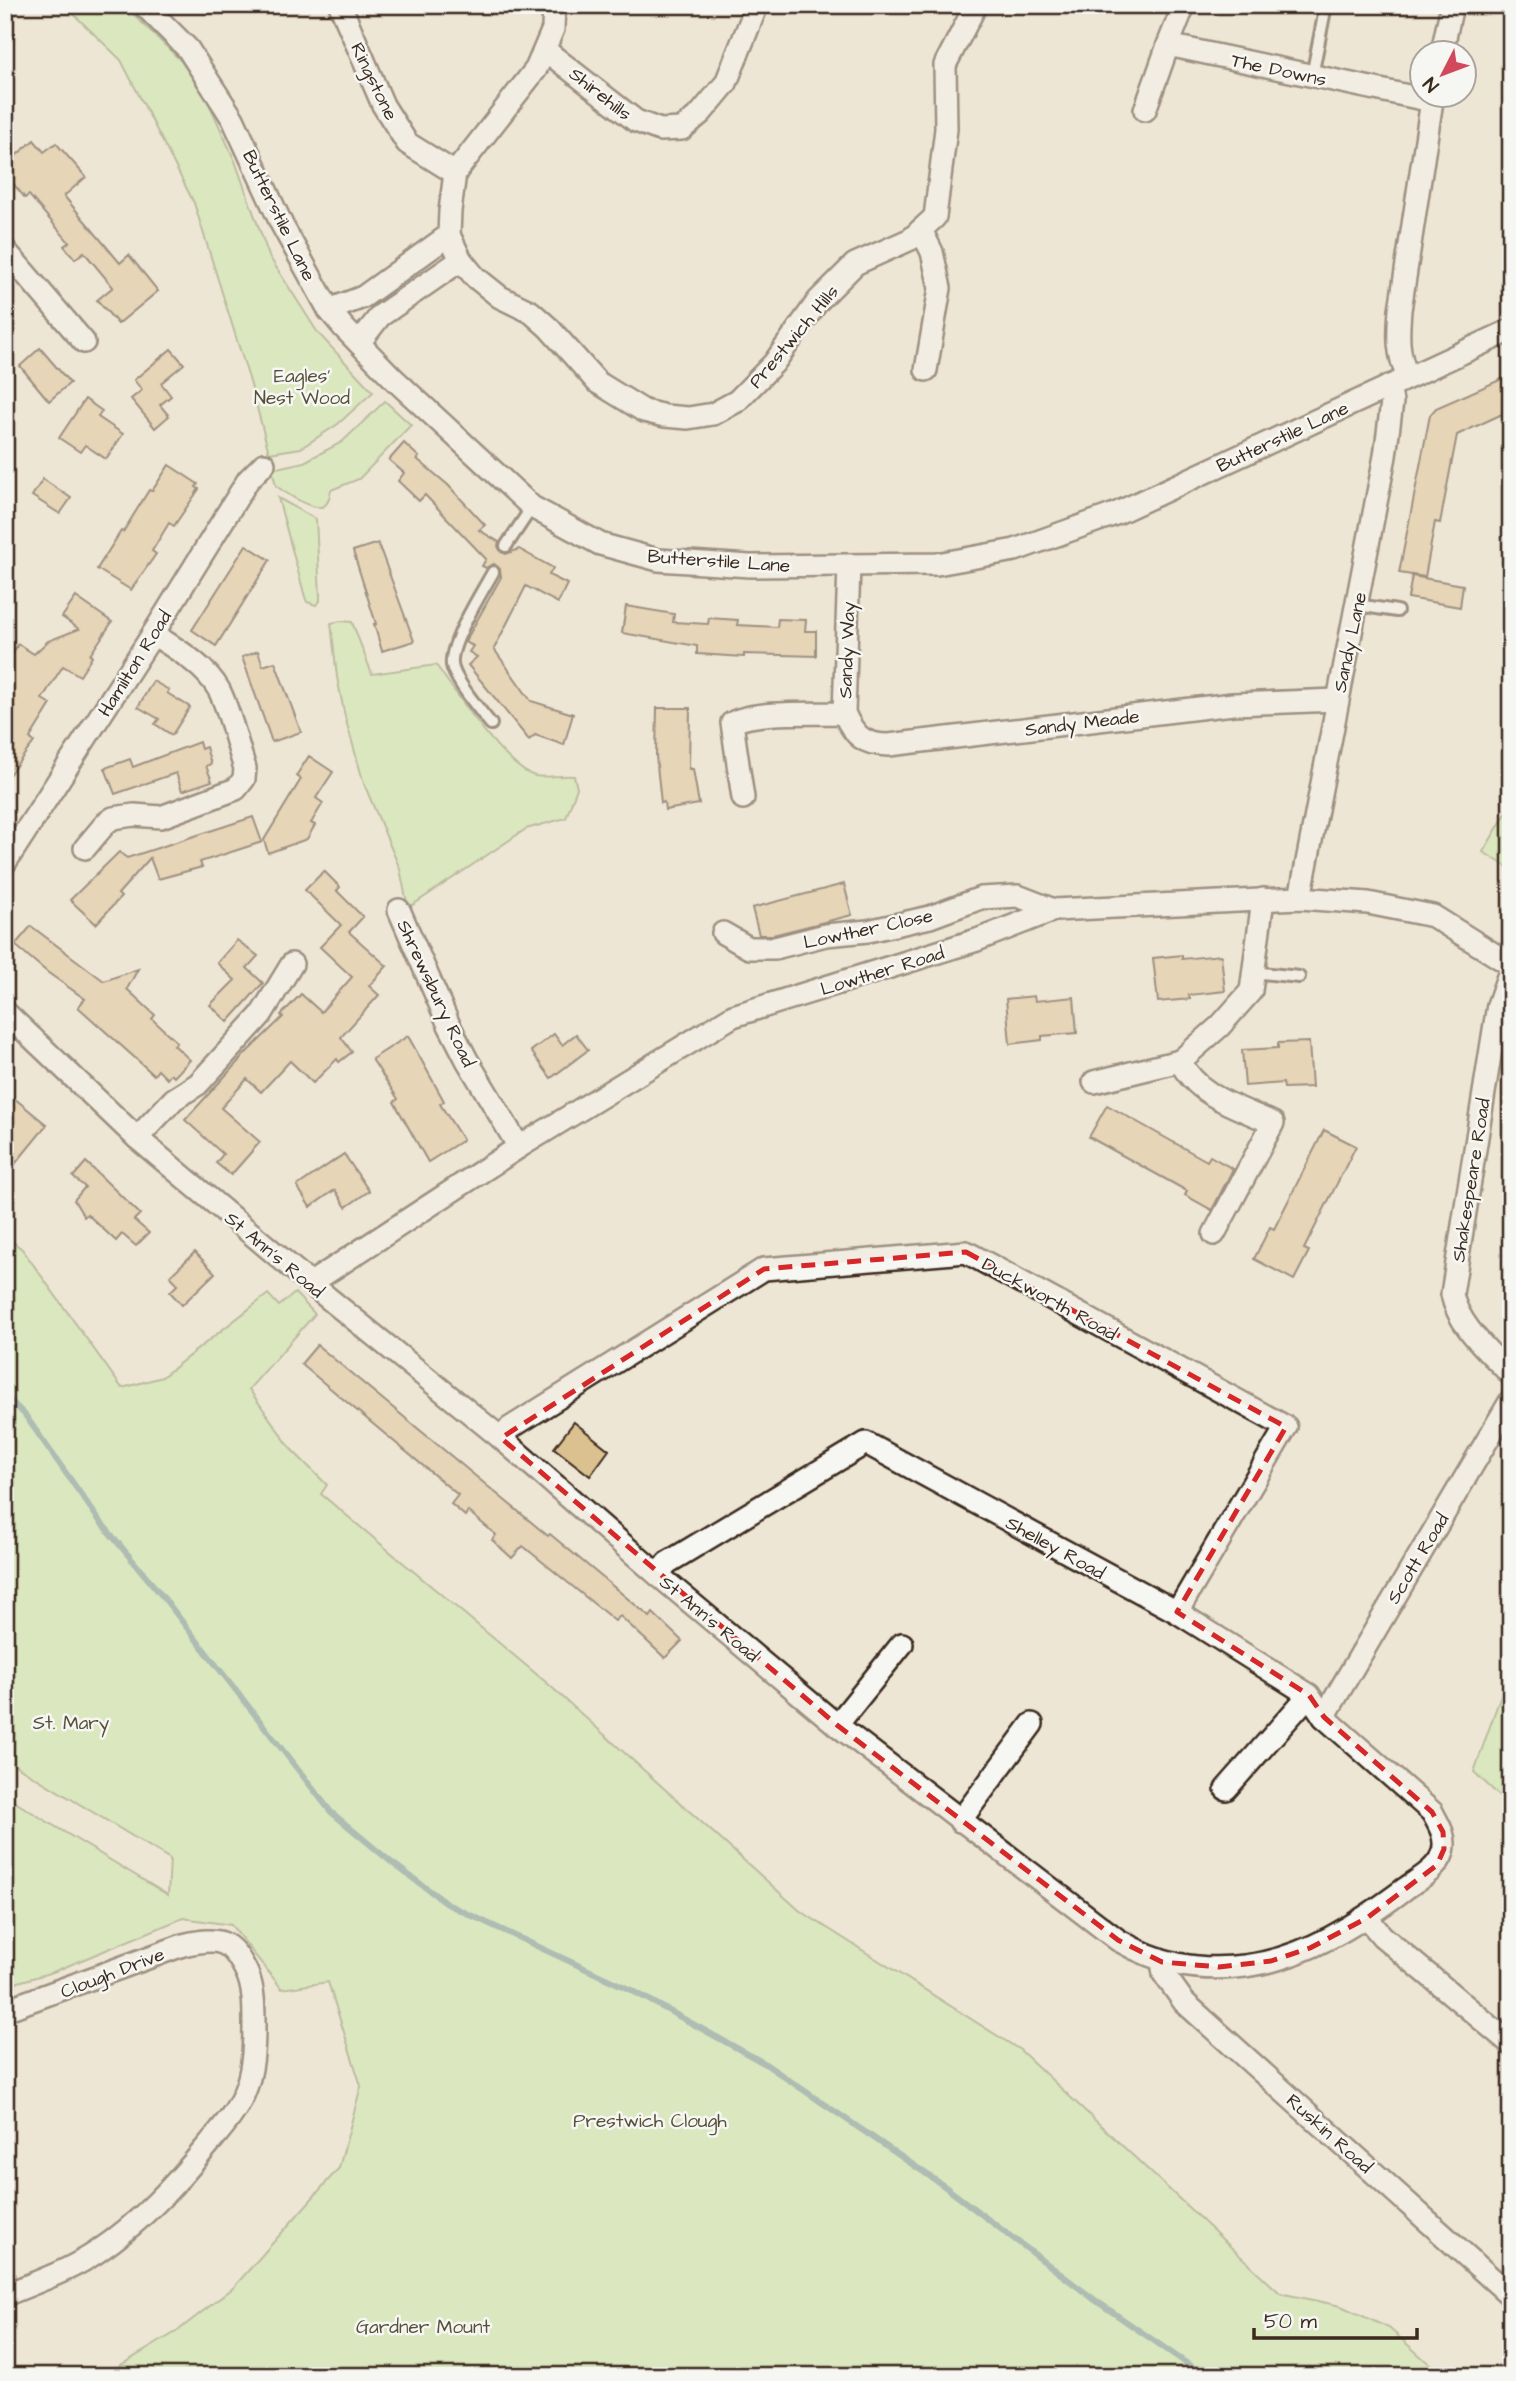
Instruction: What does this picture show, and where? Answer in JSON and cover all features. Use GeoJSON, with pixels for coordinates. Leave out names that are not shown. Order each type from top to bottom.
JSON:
{"type":"FeatureCollection","features":[{"type":"Feature","properties":{"kind":"street","name":"Butterstile Lane"},"geometry":{"type":"LineString","coordinates":[[144,5],[188,49],[233,119],[282,225],[329,310],[359,343],[532,507],[600,544],[659,560],[750,566],[937,564],[1015,550],[1115,514],[1511,330]]}},
{"type":"Feature","properties":{"kind":"street","name":"Ringstone"},"geometry":{"type":"LineString","coordinates":[[340,5],[383,105],[407,143],[455,173]]}},
{"type":"Feature","properties":{"kind":"street"},"geometry":{"type":"LineString","coordinates":[[455,173],[536,69],[553,29],[554,5]]}},
{"type":"Feature","properties":{"kind":"street","name":"Shirehills"},"geometry":{"type":"LineString","coordinates":[[545,50],[636,121],[660,130],[682,129],[701,113],[726,83],[757,5]]}},
{"type":"Feature","properties":{"kind":"street"},"geometry":{"type":"LineString","coordinates":[[926,370],[940,288],[932,251],[922,229],[935,217],[946,129],[945,65],[976,5]]}},
{"type":"Feature","properties":{"kind":"street"},"geometry":{"type":"LineString","coordinates":[[1145,110],[1184,5]]}},
{"type":"Feature","properties":{"kind":"street"},"geometry":{"type":"LineString","coordinates":[[1445,38],[1452,5]]}},
{"type":"Feature","properties":{"kind":"street","name":"The Downs"},"geometry":{"type":"LineString","coordinates":[[1168,45],[1408,93]]}},
{"type":"Feature","properties":{"kind":"street","name":"Sandy Lane"},"geometry":{"type":"LineString","coordinates":[[1300,898],[1385,456],[1392,402],[1403,366],[1397,341],[1400,310],[1431,108]]}},
{"type":"Feature","properties":{"kind":"street","name":"Prestwich Hills"},"geometry":{"type":"LineString","coordinates":[[455,173],[449,235],[461,260],[475,277],[500,297],[531,312],[549,328],[597,382],[644,411],[665,416],[688,418],[713,414],[737,401],[775,363],[818,301],[855,264],[911,239],[922,229]]}},
{"type":"Feature","properties":{"kind":"street"},"geometry":{"type":"LineString","coordinates":[[329,310],[363,297],[449,235]]}},
{"type":"Feature","properties":{"kind":"street"},"geometry":{"type":"LineString","coordinates":[[5,250],[84,342]]}},
{"type":"Feature","properties":{"kind":"street"},"geometry":{"type":"LineString","coordinates":[[359,343],[380,316],[461,260]]}},
{"type":"Feature","properties":{"kind":"street","name":"Hamilton Road"},"geometry":{"type":"LineString","coordinates":[[5,863],[153,635],[247,480],[264,464]]}},
{"type":"Feature","properties":{"kind":"street","name":"Sandy Way"},"geometry":{"type":"LineString","coordinates":[[743,798],[732,723],[764,716],[845,713],[849,566]]}},
{"type":"Feature","properties":{"kind":"street"},"geometry":{"type":"LineString","coordinates":[[85,848],[113,818],[160,817],[236,789],[244,779],[245,768],[219,690],[186,655],[153,635]]}},
{"type":"Feature","properties":{"kind":"street","name":"Sandy Meade"},"geometry":{"type":"LineString","coordinates":[[845,713],[853,732],[861,740],[889,746],[1233,704],[1336,700]]}},
{"type":"Feature","properties":{"kind":"street","name":"Lowther Close"},"geometry":{"type":"LineString","coordinates":[[723,933],[749,948],[775,948],[826,935],[868,931],[930,917],[981,898],[1018,896],[1054,910]]}},
{"type":"Feature","properties":{"kind":"street","name":"Lowther Road"},"geometry":{"type":"LineString","coordinates":[[312,1283],[519,1147],[733,1016],[977,940],[1054,910],[1300,898],[1368,904],[1433,916],[1511,967]]}},
{"type":"Feature","properties":{"kind":"street"},"geometry":{"type":"LineString","coordinates":[[1094,1082],[1180,1060],[1220,1026],[1251,991],[1263,899]]}},
{"type":"Feature","properties":{"kind":"street","name":"Shrewsbury Road"},"geometry":{"type":"LineString","coordinates":[[399,910],[461,1049],[519,1147]]}},
{"type":"Feature","properties":{"kind":"street"},"geometry":{"type":"LineString","coordinates":[[137,1138],[174,1099],[198,1084],[261,1015],[292,964]]}},
{"type":"Feature","properties":{"kind":"street","name":"Shakespeare Road"},"geometry":{"type":"LineString","coordinates":[[1511,967],[1498,1004],[1452,1294],[1455,1307],[1463,1321],[1511,1375]]}},
{"type":"Feature","properties":{"kind":"street","name":"St Ann's Road"},"geometry":{"type":"LineString","coordinates":[[5,1012],[137,1138],[501,1438],[836,1725],[1118,1940],[1163,1962],[1190,1967],[1245,1966],[1271,1961],[1310,1948],[1367,1918],[1437,1865],[1444,1850],[1443,1832],[1432,1812]]}},
{"type":"Feature","properties":{"kind":"street"},"geometry":{"type":"LineString","coordinates":[[1180,1060],[1188,1076],[1207,1093],[1273,1123],[1214,1234]]}},
{"type":"Feature","properties":{"kind":"street","name":"Duckworth Road"},"geometry":{"type":"LineString","coordinates":[[501,1438],[510,1428],[764,1269],[966,1252],[1286,1427],[1177,1612]]}},
{"type":"Feature","properties":{"kind":"street","name":"Scott Road"},"geometry":{"type":"LineString","coordinates":[[1324,1717],[1511,1400]]}},
{"type":"Feature","properties":{"kind":"street","name":"Shelley Road"},"geometry":{"type":"LineString","coordinates":[[658,1575],[667,1563],[866,1443],[1177,1612],[1309,1695],[1324,1717],[1432,1812]]}},
{"type":"Feature","properties":{"kind":"street"},"geometry":{"type":"LineString","coordinates":[[836,1725],[902,1644]]}},
{"type":"Feature","properties":{"kind":"street"},"geometry":{"type":"LineString","coordinates":[[1226,1789],[1309,1695]]}},
{"type":"Feature","properties":{"kind":"street"},"geometry":{"type":"LineString","coordinates":[[960,1821],[1032,1724]]}},
{"type":"Feature","properties":{"kind":"street"},"geometry":{"type":"LineString","coordinates":[[1367,1918],[1382,1936],[1511,2044]]}},
{"type":"Feature","properties":{"kind":"street","name":"Clough Drive"},"geometry":{"type":"LineString","coordinates":[[5,2010],[203,1940],[221,1941],[233,1950],[250,1981],[254,2001],[254,2055],[245,2093],[229,2119],[184,2174],[130,2228],[96,2253],[63,2271],[5,2295]]}},
{"type":"Feature","properties":{"kind":"street","name":"Ruskin Road"},"geometry":{"type":"LineString","coordinates":[[1163,1962],[1164,1974],[1184,2002],[1511,2295]]}},
{"type":"Feature","properties":{"kind":"lane"},"geometry":{"type":"LineString","coordinates":[[1312,76],[1326,5]]}},
{"type":"Feature","properties":{"kind":"lane"},"geometry":{"type":"LineString","coordinates":[[506,546],[532,507]]}},
{"type":"Feature","properties":{"kind":"lane"},"geometry":{"type":"LineString","coordinates":[[491,724],[452,667],[452,651],[493,572]]}},
{"type":"Feature","properties":{"kind":"lane"},"geometry":{"type":"LineString","coordinates":[[1357,605],[1397,611]]}},
{"type":"Feature","properties":{"kind":"lane"},"geometry":{"type":"LineString","coordinates":[[1253,972],[1298,977]]}},
{"type":"Feature","properties":{"kind":"highlighted area"},"geometry":{"type":"Polygon","coordinates":[[[966,1252],[1286,1427],[1177,1612],[1309,1695],[1324,1717],[1432,1812],[1443,1832],[1444,1849],[1437,1865],[1367,1918],[1310,1948],[1271,1961],[1219,1967],[1162,1962],[1118,1940],[1068,1904],[837,1725],[501,1438],[764,1269],[966,1252]]]}},
{"type":"Feature","properties":{"kind":"green space","name":"Eagles' Nest Wood"},"geometry":{"type":"Polygon","coordinates":[[[64,5],[124,5],[181,61],[208,101],[235,161],[269,256],[318,333],[373,392],[338,424],[301,448],[269,453],[251,385],[194,203],[121,60],[64,5]]]}},
{"type":"Feature","properties":{"kind":"green space","name":"Eagles' Nest Wood"},"geometry":{"type":"Polygon","coordinates":[[[385,401],[411,425],[359,479],[331,490],[327,503],[319,507],[299,500],[276,486],[272,469],[304,462],[342,442],[385,401]]]}},
{"type":"Feature","properties":{"kind":"green space"},"geometry":{"type":"Polygon","coordinates":[[[278,498],[316,519],[320,601],[316,605],[307,602],[305,597],[278,498]]]}},
{"type":"Feature","properties":{"kind":"green space"},"geometry":{"type":"Polygon","coordinates":[[[352,622],[372,674],[436,665],[481,727],[523,770],[539,777],[574,776],[577,788],[566,818],[526,829],[408,908],[400,869],[364,784],[345,717],[331,623],[352,622]]]}},
{"type":"Feature","properties":{"kind":"green space"},"geometry":{"type":"Polygon","coordinates":[[[1511,805],[1511,869],[1483,852],[1511,805]]]}},
{"type":"Feature","properties":{"kind":"green space","name":"Prestwich Clough"},"geometry":{"type":"Polygon","coordinates":[[[5,1236],[22,1249],[122,1388],[162,1377],[268,1294],[279,1306],[295,1293],[315,1314],[249,1389],[292,1450],[327,1485],[321,1494],[547,1683],[799,1910],[1020,2050],[1280,2293],[1341,2306],[1389,2328],[1443,2376],[95,2376],[109,2372],[176,2332],[233,2288],[339,2168],[361,2086],[328,1982],[282,1989],[231,1925],[183,1918],[53,1972],[5,1986],[5,1796],[168,1895],[170,1859],[5,1759],[5,1236]]]}},
{"type":"Feature","properties":{"kind":"green space"},"geometry":{"type":"Polygon","coordinates":[[[1511,1666],[1511,1807],[1474,1772],[1511,1666]]]}},
{"type":"Feature","properties":{"kind":"building"},"geometry":{"type":"Polygon","coordinates":[[[34,140],[44,152],[56,143],[86,177],[64,196],[120,263],[129,255],[158,291],[118,324],[97,300],[113,287],[84,252],[75,259],[64,246],[69,242],[29,195],[25,198],[5,174],[5,165],[34,140]]]}},
{"type":"Feature","properties":{"kind":"building"},"geometry":{"type":"Polygon","coordinates":[[[40,348],[70,383],[49,401],[20,366],[40,348]]]}},
{"type":"Feature","properties":{"kind":"building"},"geometry":{"type":"Polygon","coordinates":[[[171,349],[184,364],[161,383],[171,396],[160,405],[169,416],[155,428],[131,399],[142,390],[134,380],[171,349]]]}},
{"type":"Feature","properties":{"kind":"building"},"geometry":{"type":"Polygon","coordinates":[[[1511,375],[1511,410],[1457,435],[1440,523],[1435,522],[1425,577],[1399,573],[1430,415],[1436,408],[1511,375]]]}},
{"type":"Feature","properties":{"kind":"building"},"geometry":{"type":"Polygon","coordinates":[[[85,399],[102,411],[98,417],[123,434],[106,459],[85,445],[80,452],[59,438],[85,399]]]}},
{"type":"Feature","properties":{"kind":"building"},"geometry":{"type":"Polygon","coordinates":[[[404,443],[485,525],[479,530],[499,542],[501,552],[506,554],[519,549],[553,568],[549,575],[567,584],[558,603],[526,586],[494,649],[531,701],[573,714],[564,745],[535,735],[529,740],[468,665],[477,657],[469,652],[473,646],[465,642],[501,577],[500,569],[494,564],[486,568],[482,566],[486,559],[425,495],[419,501],[398,481],[404,473],[389,460],[404,443]]]}},
{"type":"Feature","properties":{"kind":"building"},"geometry":{"type":"Polygon","coordinates":[[[169,465],[198,484],[196,487],[199,489],[174,526],[169,523],[152,551],[156,554],[131,590],[97,569],[149,490],[152,491],[169,465]]]}},
{"type":"Feature","properties":{"kind":"building"},"geometry":{"type":"Polygon","coordinates":[[[43,479],[71,498],[60,514],[32,496],[43,479]]]}},
{"type":"Feature","properties":{"kind":"building"},"geometry":{"type":"Polygon","coordinates":[[[378,543],[414,641],[382,651],[353,551],[378,543]]]}},
{"type":"Feature","properties":{"kind":"building"},"geometry":{"type":"Polygon","coordinates":[[[246,545],[270,560],[216,646],[192,630],[246,545]]]}},
{"type":"Feature","properties":{"kind":"building"},"geometry":{"type":"Polygon","coordinates":[[[1412,576],[1463,585],[1460,607],[1408,598],[1412,576]]]}},
{"type":"Feature","properties":{"kind":"building"},"geometry":{"type":"Polygon","coordinates":[[[76,597],[112,622],[90,655],[92,657],[80,676],[63,666],[42,699],[51,704],[30,738],[34,742],[5,780],[5,720],[14,708],[5,702],[5,655],[12,655],[18,644],[34,654],[48,641],[79,629],[62,617],[76,597]]]}},
{"type":"Feature","properties":{"kind":"building"},"geometry":{"type":"Polygon","coordinates":[[[626,606],[674,614],[673,622],[708,624],[709,618],[738,620],[737,625],[777,627],[778,619],[806,620],[805,631],[816,631],[816,656],[744,654],[744,657],[697,654],[697,646],[622,633],[626,606]]]}},
{"type":"Feature","properties":{"kind":"building"},"geometry":{"type":"Polygon","coordinates":[[[258,651],[263,666],[275,662],[301,732],[272,742],[242,657],[258,651]]]}},
{"type":"Feature","properties":{"kind":"building"},"geometry":{"type":"Polygon","coordinates":[[[153,681],[190,707],[172,735],[155,724],[159,719],[138,707],[153,681]]]}},
{"type":"Feature","properties":{"kind":"building"},"geometry":{"type":"Polygon","coordinates":[[[657,708],[690,708],[689,769],[693,769],[699,804],[665,810],[664,802],[661,803],[656,756],[657,708]]]}},
{"type":"Feature","properties":{"kind":"building"},"geometry":{"type":"Polygon","coordinates":[[[199,742],[201,749],[206,747],[211,764],[206,766],[212,781],[182,791],[176,773],[115,794],[105,768],[130,759],[133,767],[199,742]]]}},
{"type":"Feature","properties":{"kind":"building"},"geometry":{"type":"Polygon","coordinates":[[[309,756],[333,772],[316,798],[323,803],[311,823],[315,825],[307,839],[268,853],[264,840],[301,779],[296,776],[309,756]]]}},
{"type":"Feature","properties":{"kind":"building"},"geometry":{"type":"Polygon","coordinates":[[[253,817],[262,842],[200,862],[202,867],[158,879],[150,858],[118,894],[121,897],[96,924],[70,900],[119,852],[127,858],[253,817]]]}},
{"type":"Feature","properties":{"kind":"building"},"geometry":{"type":"Polygon","coordinates":[[[324,871],[340,887],[337,891],[363,917],[349,932],[387,966],[369,986],[379,995],[341,1037],[352,1052],[339,1062],[337,1059],[313,1083],[290,1061],[261,1092],[247,1079],[221,1108],[260,1142],[231,1175],[216,1163],[223,1154],[185,1120],[283,1017],[281,1015],[301,994],[321,1012],[352,977],[320,947],[341,925],[305,890],[324,871]]]}},
{"type":"Feature","properties":{"kind":"building"},"geometry":{"type":"Polygon","coordinates":[[[844,884],[852,915],[773,935],[759,935],[752,908],[844,884]]]}},
{"type":"Feature","properties":{"kind":"building"},"geometry":{"type":"Polygon","coordinates":[[[31,926],[104,981],[138,969],[127,989],[155,1015],[152,1019],[177,1042],[174,1045],[190,1060],[174,1077],[171,1074],[167,1079],[158,1070],[154,1075],[78,1007],[85,999],[15,945],[31,926]]]}},
{"type":"Feature","properties":{"kind":"building"},"geometry":{"type":"Polygon","coordinates":[[[237,940],[258,956],[247,968],[263,983],[228,1022],[210,1005],[235,980],[217,963],[237,940]]]}},
{"type":"Feature","properties":{"kind":"building"},"geometry":{"type":"Polygon","coordinates":[[[1182,955],[1182,959],[1221,955],[1225,991],[1189,995],[1190,999],[1158,1002],[1153,958],[1182,955]]]}},
{"type":"Feature","properties":{"kind":"building"},"geometry":{"type":"Polygon","coordinates":[[[1034,996],[1035,1001],[1074,997],[1077,1033],[1042,1036],[1042,1040],[1010,1044],[1006,999],[1034,996]]]}},
{"type":"Feature","properties":{"kind":"building"},"geometry":{"type":"Polygon","coordinates":[[[554,1034],[562,1045],[576,1034],[588,1050],[551,1078],[531,1051],[554,1034]]]}},
{"type":"Feature","properties":{"kind":"building"},"geometry":{"type":"Polygon","coordinates":[[[408,1036],[444,1101],[440,1104],[463,1140],[428,1162],[394,1102],[398,1099],[372,1059],[408,1036]]]}},
{"type":"Feature","properties":{"kind":"building"},"geometry":{"type":"Polygon","coordinates":[[[1309,1042],[1312,1087],[1284,1088],[1283,1083],[1245,1086],[1242,1050],[1278,1048],[1278,1043],[1309,1042]]]}},
{"type":"Feature","properties":{"kind":"building"},"geometry":{"type":"Polygon","coordinates":[[[14,1098],[47,1125],[15,1164],[5,1156],[5,1109],[14,1098]]]}},
{"type":"Feature","properties":{"kind":"building"},"geometry":{"type":"Polygon","coordinates":[[[1107,1105],[1207,1161],[1210,1156],[1233,1169],[1212,1210],[1185,1195],[1187,1191],[1089,1137],[1107,1105]]]}},
{"type":"Feature","properties":{"kind":"building"},"geometry":{"type":"Polygon","coordinates":[[[1324,1130],[1356,1146],[1304,1249],[1309,1251],[1294,1280],[1254,1259],[1270,1227],[1274,1229],[1324,1130]]]}},
{"type":"Feature","properties":{"kind":"building"},"geometry":{"type":"Polygon","coordinates":[[[344,1154],[369,1191],[346,1207],[335,1190],[310,1207],[297,1186],[344,1154]]]}},
{"type":"Feature","properties":{"kind":"building"},"geometry":{"type":"Polygon","coordinates":[[[86,1162],[140,1214],[134,1220],[149,1233],[136,1246],[122,1234],[116,1241],[87,1214],[84,1217],[74,1200],[85,1187],[73,1177],[86,1162]]]}},
{"type":"Feature","properties":{"kind":"building"},"geometry":{"type":"Polygon","coordinates":[[[195,1252],[215,1273],[182,1305],[170,1292],[178,1284],[170,1276],[195,1252]]]}},
{"type":"Feature","properties":{"kind":"building"},"geometry":{"type":"Polygon","coordinates":[[[317,1345],[548,1536],[550,1534],[650,1617],[653,1613],[682,1641],[665,1658],[620,1616],[615,1621],[523,1546],[512,1558],[492,1540],[496,1535],[468,1511],[465,1516],[451,1504],[458,1495],[301,1364],[317,1345]]]}},
{"type":"Feature","properties":{"kind":"building"},"geometry":{"type":"Polygon","coordinates":[[[574,1422],[609,1450],[590,1476],[554,1448],[574,1422]]]}},
{"type":"Feature","properties":{"kind":"waterway"},"geometry":{"type":"LineString","coordinates":[[5,1395],[25,1415],[99,1520],[163,1597],[331,1812],[391,1862],[449,1905],[631,1990],[764,2063],[944,2186],[1095,2300],[1205,2376]]}},
{"type":"Feature","properties":{"kind":"park label","name":"St. Mary"},"geometry":{"type":"Point","coordinates":[71,1722]}},
{"type":"Feature","properties":{"kind":"park label","name":"Gardner Mount"},"geometry":{"type":"Point","coordinates":[423,2326]}}]}
